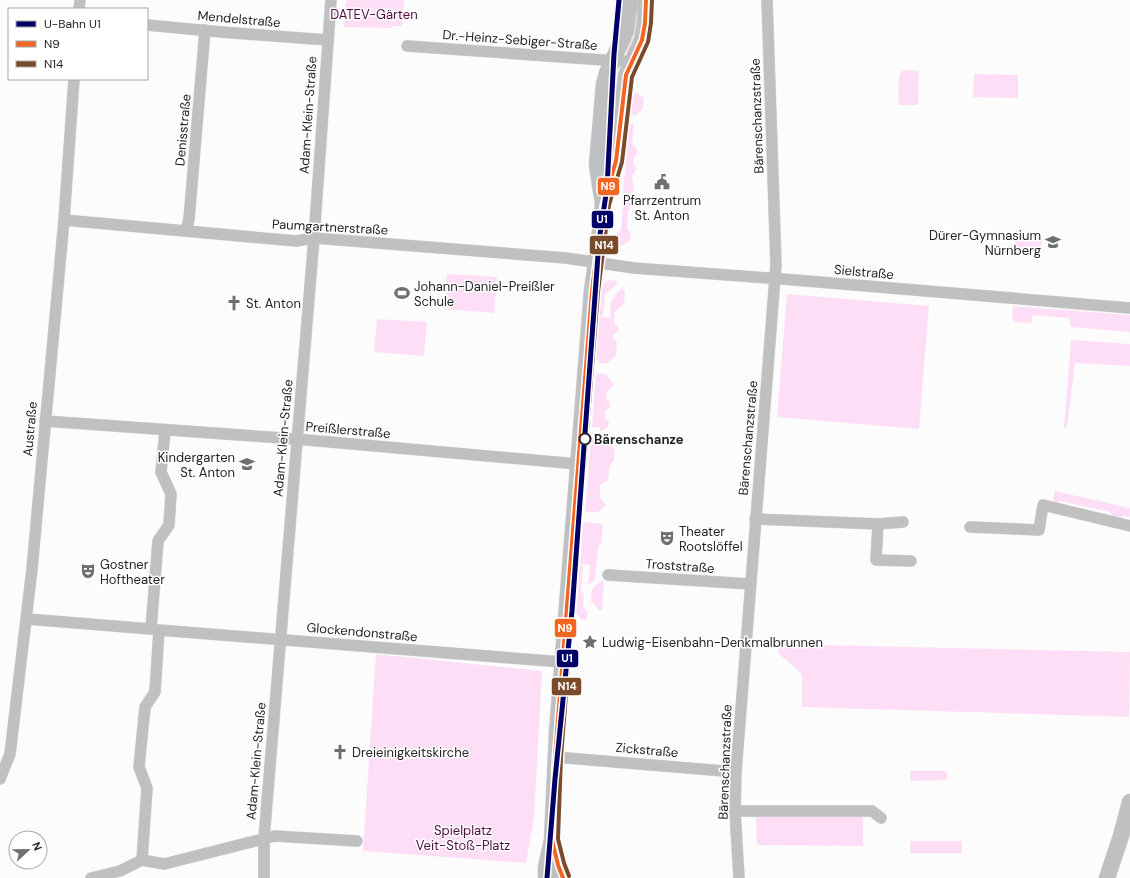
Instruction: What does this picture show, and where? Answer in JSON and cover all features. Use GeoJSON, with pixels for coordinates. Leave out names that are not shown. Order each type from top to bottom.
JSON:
{"type":"FeatureCollection","features":[{"type":"Feature","properties":{"kind":"main road"},"geometry":{"type":"LineString","coordinates":[[603,204],[597,165],[604,84],[606,73],[626,31],[630,0]]}},
{"type":"Feature","properties":{"kind":"main road"},"geometry":{"type":"LineString","coordinates":[[546,878],[546,867],[552,840],[555,757],[592,291],[603,204],[616,161],[624,85],[628,70],[642,40],[646,0]]}},
{"type":"Feature","properties":{"kind":"main road"},"geometry":{"type":"LineString","coordinates":[[1107,878],[1121,836],[1130,802]]}},
{"type":"Feature","properties":{"kind":"main road"},"geometry":{"type":"LineString","coordinates":[[552,840],[563,878]]}},
{"type":"Feature","properties":{"kind":"street","name":"Adam-Klein-Straße"},"geometry":{"type":"LineString","coordinates":[[264,878],[264,838],[296,439],[314,238],[331,0]]}},
{"type":"Feature","properties":{"kind":"street","name":"Bärenschanzstraße"},"geometry":{"type":"LineString","coordinates":[[739,878],[735,810],[736,772],[776,265],[767,0]]}},
{"type":"Feature","properties":{"kind":"street","name":"Mendelstraße"},"geometry":{"type":"LineString","coordinates":[[148,25],[328,40]]}},
{"type":"Feature","properties":{"kind":"street","name":"Denisstraße"},"geometry":{"type":"LineString","coordinates":[[186,231],[189,219],[205,30]]}},
{"type":"Feature","properties":{"kind":"street","name":"Dr.-Heinz-Sebiger-Straße"},"geometry":{"type":"LineString","coordinates":[[407,46],[632,62]]}},
{"type":"Feature","properties":{"kind":"street","name":"Austraße"},"geometry":{"type":"LineString","coordinates":[[0,779],[10,754],[27,618],[64,220],[74,80]]}},
{"type":"Feature","properties":{"kind":"street","name":"Paumgartnerstraße"},"geometry":{"type":"LineString","coordinates":[[64,220],[296,241],[314,238],[566,258],[596,263]]}},
{"type":"Feature","properties":{"kind":"street","name":"Sielstraße"},"geometry":{"type":"LineString","coordinates":[[596,263],[634,268],[775,278],[1130,308]]}},
{"type":"Feature","properties":{"kind":"street","name":"Preißlerstraße"},"geometry":{"type":"LineString","coordinates":[[45,421],[165,431],[296,439],[578,464]]}},
{"type":"Feature","properties":{"kind":"street"},"geometry":{"type":"LineString","coordinates":[[142,860],[147,788],[139,767],[145,707],[155,692],[155,629],[158,541],[169,525],[171,494],[161,472],[165,431]]}},
{"type":"Feature","properties":{"kind":"street"},"geometry":{"type":"LineString","coordinates":[[970,527],[1039,530],[1043,505],[1130,526]]}},
{"type":"Feature","properties":{"kind":"street"},"geometry":{"type":"LineString","coordinates":[[755,519],[878,524],[902,522]]}},
{"type":"Feature","properties":{"kind":"street"},"geometry":{"type":"LineString","coordinates":[[878,524],[876,560],[911,561]]}},
{"type":"Feature","properties":{"kind":"street","name":"Troststraße"},"geometry":{"type":"LineString","coordinates":[[608,574],[750,584]]}},
{"type":"Feature","properties":{"kind":"street","name":"Glockendonstraße"},"geometry":{"type":"LineString","coordinates":[[27,618],[562,662]]}},
{"type":"Feature","properties":{"kind":"street","name":"Zickstraße"},"geometry":{"type":"LineString","coordinates":[[555,757],[736,772]]}},
{"type":"Feature","properties":{"kind":"street"},"geometry":{"type":"LineString","coordinates":[[735,810],[872,811],[881,818]]}},
{"type":"Feature","properties":{"kind":"street"},"geometry":{"type":"LineString","coordinates":[[91,878],[120,871],[142,860],[164,864],[275,836],[356,841]]}},
{"type":"Feature","properties":{"kind":"green space","name":"DATEV-Gärten"},"geometry":{"type":"Polygon","coordinates":[[[346,0],[404,0],[402,26],[392,26],[392,28],[344,27],[346,0]]]}},
{"type":"Feature","properties":{"kind":"green space"},"geometry":{"type":"Polygon","coordinates":[[[635,0],[640,0],[636,26],[629,53],[623,50],[635,0]]]}},
{"type":"Feature","properties":{"kind":"green space"},"geometry":{"type":"Polygon","coordinates":[[[903,70],[919,71],[918,105],[898,105],[899,74],[903,70]]]}},
{"type":"Feature","properties":{"kind":"green space"},"geometry":{"type":"Polygon","coordinates":[[[974,74],[1018,75],[1018,98],[973,97],[974,74]]]}},
{"type":"Feature","properties":{"kind":"green space"},"geometry":{"type":"Polygon","coordinates":[[[608,87],[613,88],[608,151],[603,151],[608,87]]]}},
{"type":"Feature","properties":{"kind":"green space"},"geometry":{"type":"Polygon","coordinates":[[[637,92],[644,99],[643,108],[635,116],[630,115],[630,99],[637,92]]]}},
{"type":"Feature","properties":{"kind":"green space"},"geometry":{"type":"Polygon","coordinates":[[[634,124],[632,143],[637,149],[637,154],[634,157],[633,164],[636,167],[635,172],[632,175],[634,190],[630,193],[623,193],[629,126],[634,124]]]}},
{"type":"Feature","properties":{"kind":"green space"},"geometry":{"type":"Polygon","coordinates":[[[625,202],[631,202],[630,209],[628,211],[627,228],[631,233],[630,240],[622,246],[618,246],[615,243],[616,236],[621,230],[623,204],[625,202]]]}},
{"type":"Feature","properties":{"kind":"green space"},"geometry":{"type":"Polygon","coordinates":[[[1016,239],[1042,241],[1041,249],[1015,247],[1016,239]]]}},
{"type":"Feature","properties":{"kind":"green space"},"geometry":{"type":"Polygon","coordinates":[[[447,274],[497,277],[494,313],[445,309],[447,274]]]}},
{"type":"Feature","properties":{"kind":"green space"},"geometry":{"type":"Polygon","coordinates":[[[608,280],[616,281],[618,283],[605,294],[603,314],[600,317],[610,318],[611,301],[622,288],[625,291],[624,304],[615,311],[614,323],[619,328],[613,335],[613,338],[617,343],[616,356],[608,363],[600,363],[596,358],[602,286],[608,280]]]}},
{"type":"Feature","properties":{"kind":"green space"},"geometry":{"type":"Polygon","coordinates":[[[787,294],[929,306],[919,429],[777,417],[787,294]]]}},
{"type":"Feature","properties":{"kind":"green space"},"geometry":{"type":"Polygon","coordinates":[[[1013,306],[1130,315],[1130,332],[1072,327],[1070,325],[1069,318],[1032,315],[1031,323],[1016,322],[1012,319],[1013,306]]]}},
{"type":"Feature","properties":{"kind":"green space"},"geometry":{"type":"Polygon","coordinates":[[[377,319],[427,322],[424,356],[374,352],[377,319]]]}},
{"type":"Feature","properties":{"kind":"green space"},"geometry":{"type":"Polygon","coordinates":[[[1071,340],[1130,344],[1130,366],[1075,363],[1067,427],[1064,427],[1071,340]]]}},
{"type":"Feature","properties":{"kind":"green space"},"geometry":{"type":"Polygon","coordinates":[[[596,373],[606,374],[614,385],[607,392],[606,399],[610,402],[610,407],[605,412],[605,418],[609,421],[608,427],[600,432],[600,427],[592,427],[596,373]]]}},
{"type":"Feature","properties":{"kind":"green space"},"geometry":{"type":"Polygon","coordinates":[[[591,439],[607,440],[615,450],[614,461],[610,465],[608,480],[600,485],[600,497],[606,505],[598,512],[585,512],[591,439]]]}},
{"type":"Feature","properties":{"kind":"green space"},"geometry":{"type":"Polygon","coordinates":[[[1055,491],[1130,508],[1130,517],[1124,516],[1118,519],[1113,517],[1110,512],[1060,501],[1055,504],[1052,503],[1055,491]]]}},
{"type":"Feature","properties":{"kind":"green space"},"geometry":{"type":"Polygon","coordinates":[[[586,522],[603,524],[601,544],[598,547],[595,579],[588,585],[590,565],[580,564],[583,567],[581,591],[584,595],[583,607],[588,612],[587,620],[582,620],[576,613],[583,524],[586,522]]]}},
{"type":"Feature","properties":{"kind":"green space"},"geometry":{"type":"Polygon","coordinates":[[[602,580],[604,583],[602,609],[600,611],[591,601],[592,589],[602,580]]]}},
{"type":"Feature","properties":{"kind":"green space"},"geometry":{"type":"Polygon","coordinates":[[[779,644],[1130,652],[1129,717],[802,707],[802,674],[778,653],[779,644]]]}},
{"type":"Feature","properties":{"kind":"green space","name":"Spielplatz Veit-Stoß-Platz"},"geometry":{"type":"Polygon","coordinates":[[[376,654],[542,671],[534,818],[526,863],[363,851],[376,654]]]}},
{"type":"Feature","properties":{"kind":"green space"},"geometry":{"type":"Polygon","coordinates":[[[910,771],[947,771],[947,780],[910,781],[910,771]]]}},
{"type":"Feature","properties":{"kind":"green space"},"geometry":{"type":"Polygon","coordinates":[[[756,817],[863,817],[863,846],[757,845],[756,817]]]}},
{"type":"Feature","properties":{"kind":"green space"},"geometry":{"type":"Polygon","coordinates":[[[910,841],[962,841],[962,853],[910,853],[910,841]]]}},
{"type":"Feature","properties":{"kind":"metro line","name":"U1"},"geometry":{"type":"LineString","coordinates":[[547,878],[555,779],[572,611],[599,241],[607,188],[614,54],[619,0]]}},
{"type":"Feature","properties":{"kind":"transit line","name":"N9"},"geometry":{"type":"LineString","coordinates":[[563,878],[552,840],[555,757],[592,291],[603,204],[616,161],[626,75],[642,40],[645,23],[646,0]]}},
{"type":"Feature","properties":{"kind":"transit line","name":"N14"},"geometry":{"type":"LineString","coordinates":[[569,876],[558,839],[561,757],[598,292],[609,205],[622,162],[632,77],[648,42],[652,0]]}},
{"type":"Feature","properties":{"kind":"place","name":"Pfarrzentrum St. Anton"},"geometry":{"type":"Point","coordinates":[662,182]}},
{"type":"Feature","properties":{"kind":"place","name":"Dürer-Gymnasium Nürnberg"},"geometry":{"type":"Point","coordinates":[1053,242]}},
{"type":"Feature","properties":{"kind":"place","name":"Johann-Daniel-Preißler Schule"},"geometry":{"type":"Point","coordinates":[402,293]}},
{"type":"Feature","properties":{"kind":"place","name":"St. Anton"},"geometry":{"type":"Point","coordinates":[234,303]}},
{"type":"Feature","properties":{"kind":"place","name":"Bärenschanze"},"geometry":{"type":"Point","coordinates":[585,439]}},
{"type":"Feature","properties":{"kind":"place","name":"Kindergarten St. Anton"},"geometry":{"type":"Point","coordinates":[247,464]}},
{"type":"Feature","properties":{"kind":"place","name":"Theater Rootslöffel"},"geometry":{"type":"Point","coordinates":[667,538]}},
{"type":"Feature","properties":{"kind":"place","name":"Gostner Hoftheater"},"geometry":{"type":"Point","coordinates":[88,571]}},
{"type":"Feature","properties":{"kind":"place","name":"Ludwig-Eisenbahn-Denkmalbrunnen"},"geometry":{"type":"Point","coordinates":[590,642]}},
{"type":"Feature","properties":{"kind":"place","name":"Dreieinigkeitskirche"},"geometry":{"type":"Point","coordinates":[340,752]}}]}
